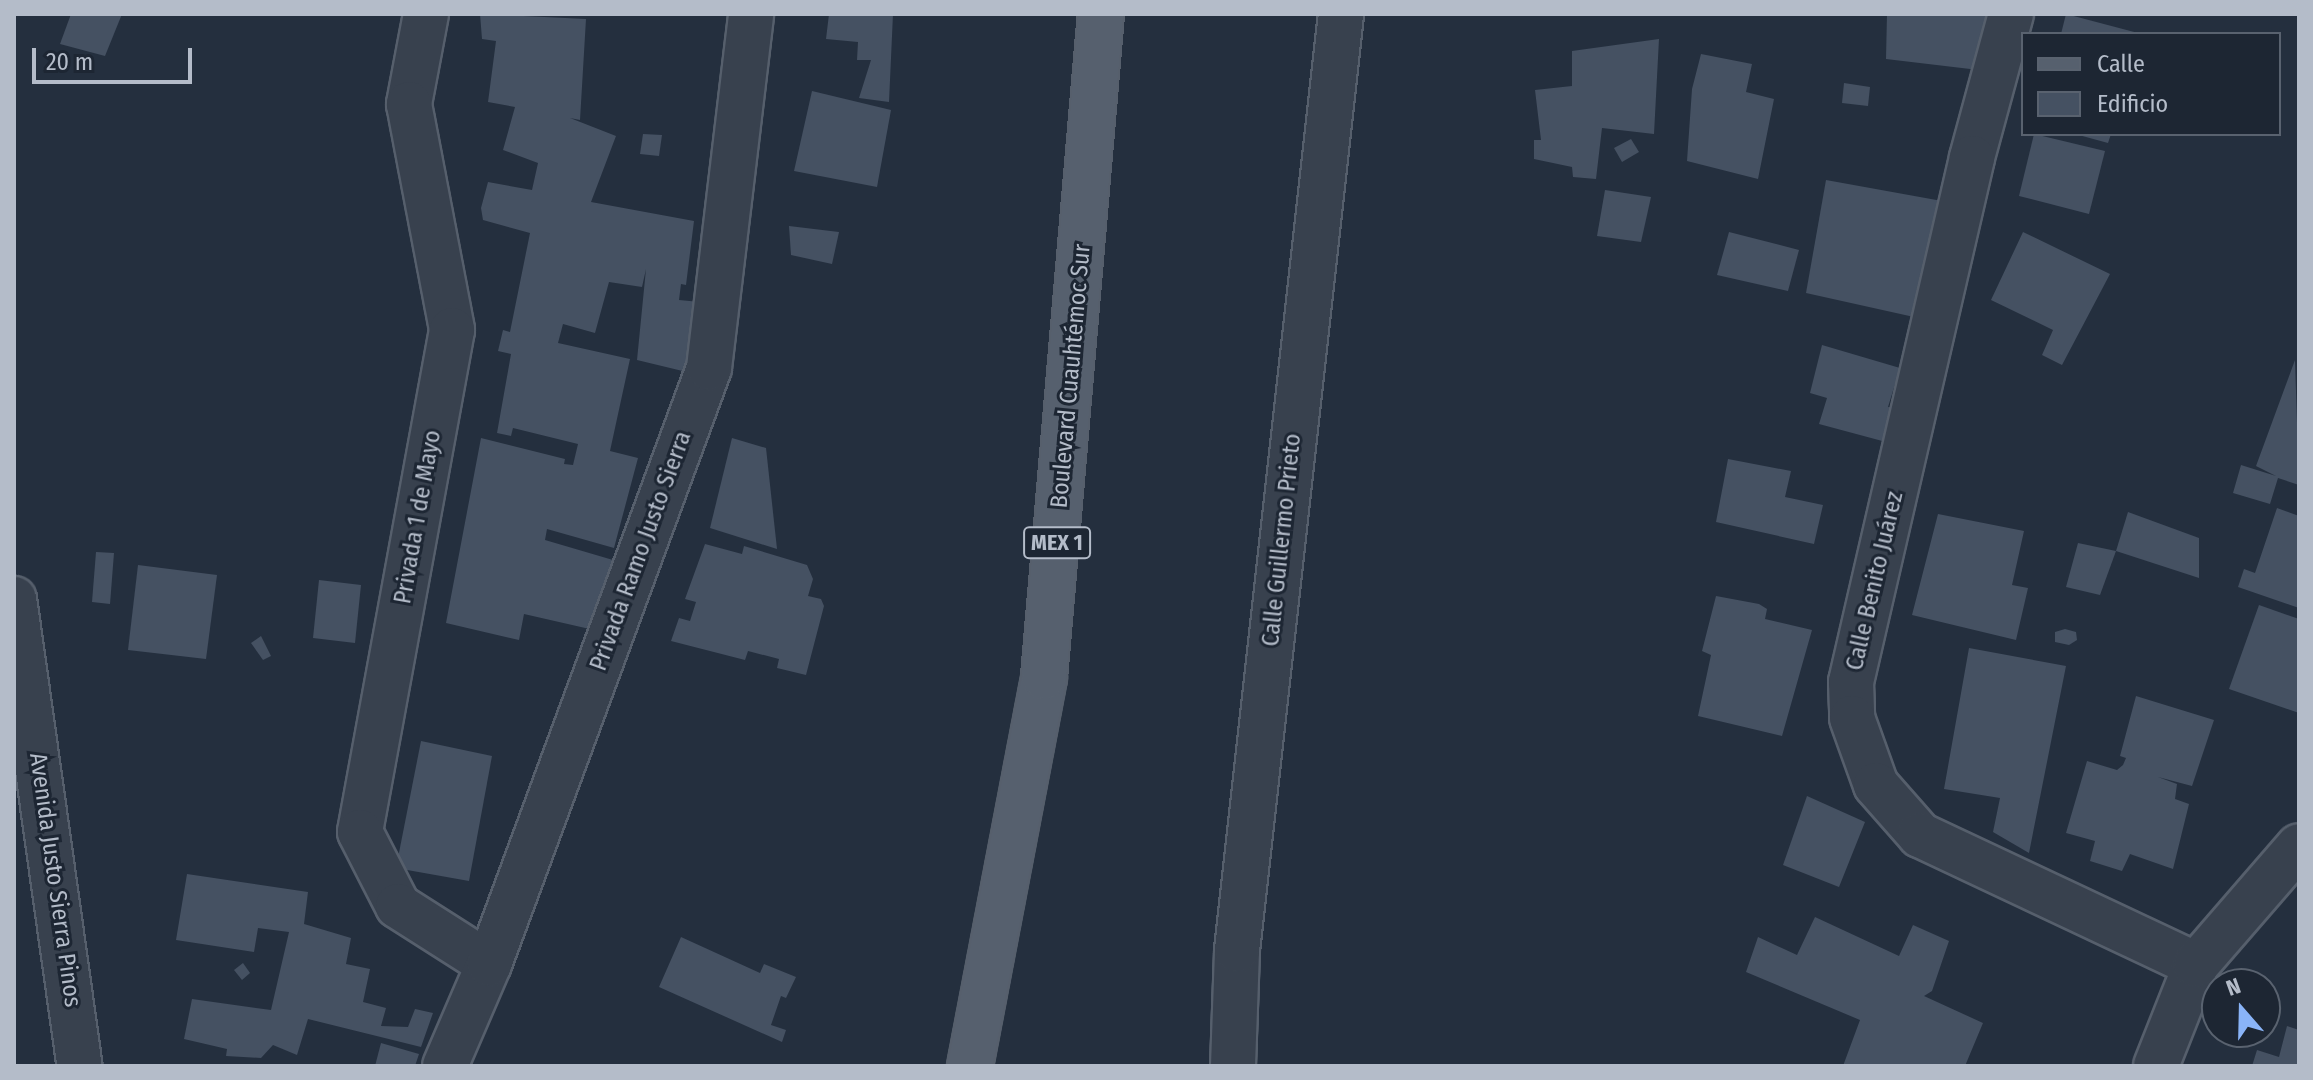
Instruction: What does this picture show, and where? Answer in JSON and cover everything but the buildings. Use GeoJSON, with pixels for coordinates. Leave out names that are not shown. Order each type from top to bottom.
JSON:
{"type":"FeatureCollection","features":[{"type":"Feature","properties":{"kind":"main road","name":"Boulevard Cuauhtémoc Sur"},"geometry":{"type":"LineString","coordinates":[[970,1066],[1044,677],[1101,14]]}},
{"type":"Feature","properties":{"kind":"street","name":"Privada 1 de Mayo"},"geometry":{"type":"LineString","coordinates":[[426,14],[409,104],[452,330],[360,832],[398,906],[489,964]]}},
{"type":"Feature","properties":{"kind":"street","name":"Privada Ramo Justo Sierra"},"geometry":{"type":"LineString","coordinates":[[445,1066],[489,964],[709,368],[751,14]]}},
{"type":"Feature","properties":{"kind":"street","name":"Calle Guillermo Prieto"},"geometry":{"type":"LineString","coordinates":[[1233,1066],[1237,950],[1341,14]]}},
{"type":"Feature","properties":{"kind":"street","name":"Calle Benito Juárez"},"geometry":{"type":"LineString","coordinates":[[2011,14],[1972,158],[1851,682],[1852,718],[1876,785],[1920,835],[2196,965]]}},
{"type":"Feature","properties":{"kind":"street","name":"Avenida Justo Sierra Pinos"},"geometry":{"type":"LineString","coordinates":[[14,599],[25,723],[80,1066]]}},
{"type":"Feature","properties":{"kind":"street"},"geometry":{"type":"LineString","coordinates":[[2156,1066],[2196,965],[2299,846]]}}]}
